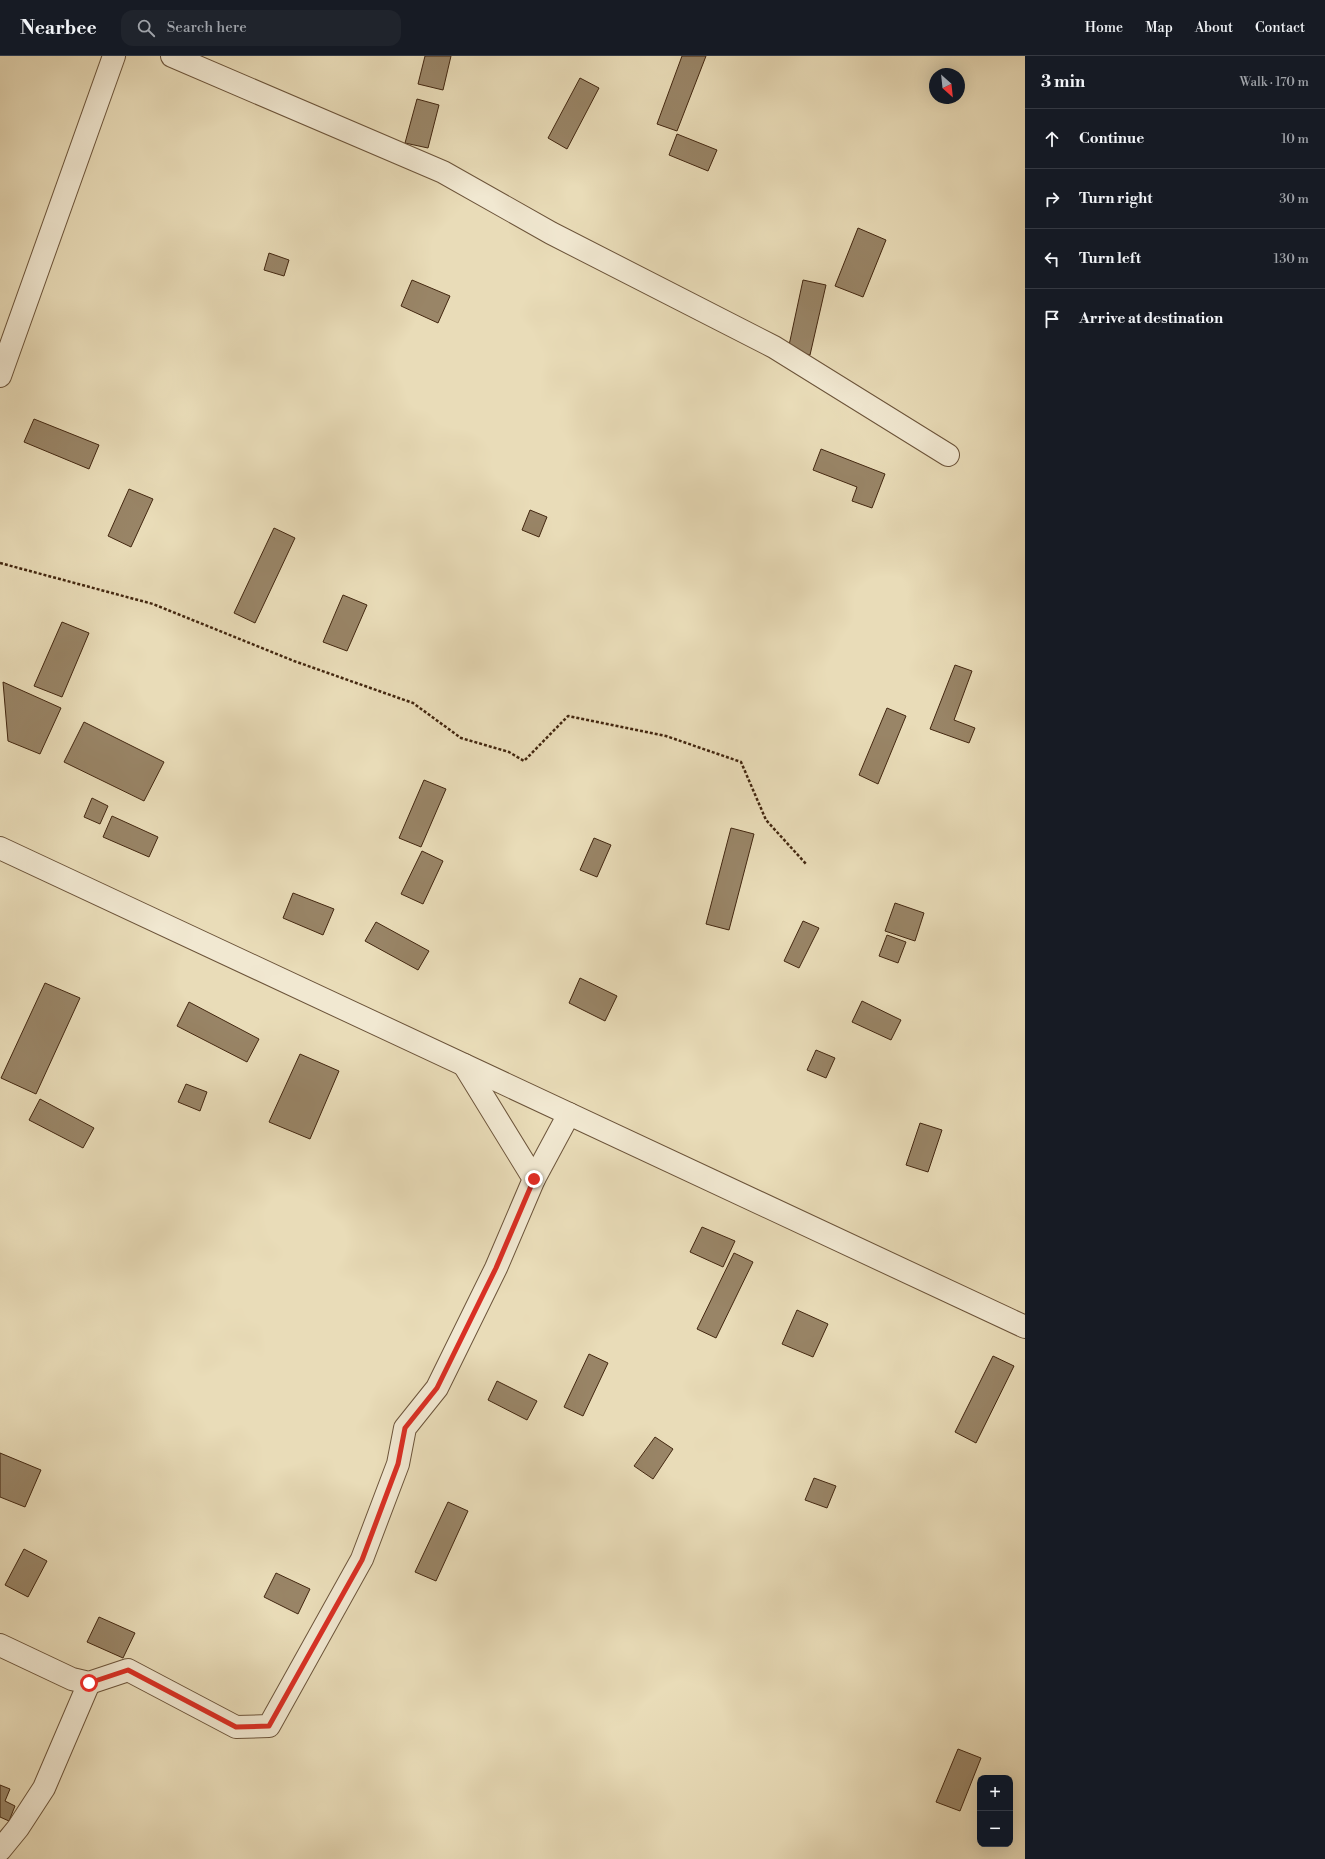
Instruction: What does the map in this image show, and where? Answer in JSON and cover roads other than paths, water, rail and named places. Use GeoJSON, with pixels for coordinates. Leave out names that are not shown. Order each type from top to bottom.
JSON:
{"type":"FeatureCollection","features":[{"type":"Feature","properties":{"kind":"street"},"geometry":{"type":"LineString","coordinates":[[1,371],[114,56]]}},
{"type":"Feature","properties":{"kind":"street"},"geometry":{"type":"LineString","coordinates":[[172,56],[443,172],[564,240],[774,348],[948,455]]}},
{"type":"Feature","properties":{"kind":"street"},"geometry":{"type":"LineString","coordinates":[[0,848],[1025,1327]]}},
{"type":"Feature","properties":{"kind":"street"},"geometry":{"type":"LineString","coordinates":[[464,1065],[534,1179]]}},
{"type":"Feature","properties":{"kind":"street"},"geometry":{"type":"LineString","coordinates":[[0,1645],[72,1679],[89,1683],[128,1670],[236,1727],[269,1726],[362,1560],[398,1464],[405,1428],[437,1388],[496,1268],[534,1179],[569,1114]]}},
{"type":"Feature","properties":{"kind":"street"},"geometry":{"type":"LineString","coordinates":[[0,1850],[18,1828],[44,1788],[89,1683]]}}]}
